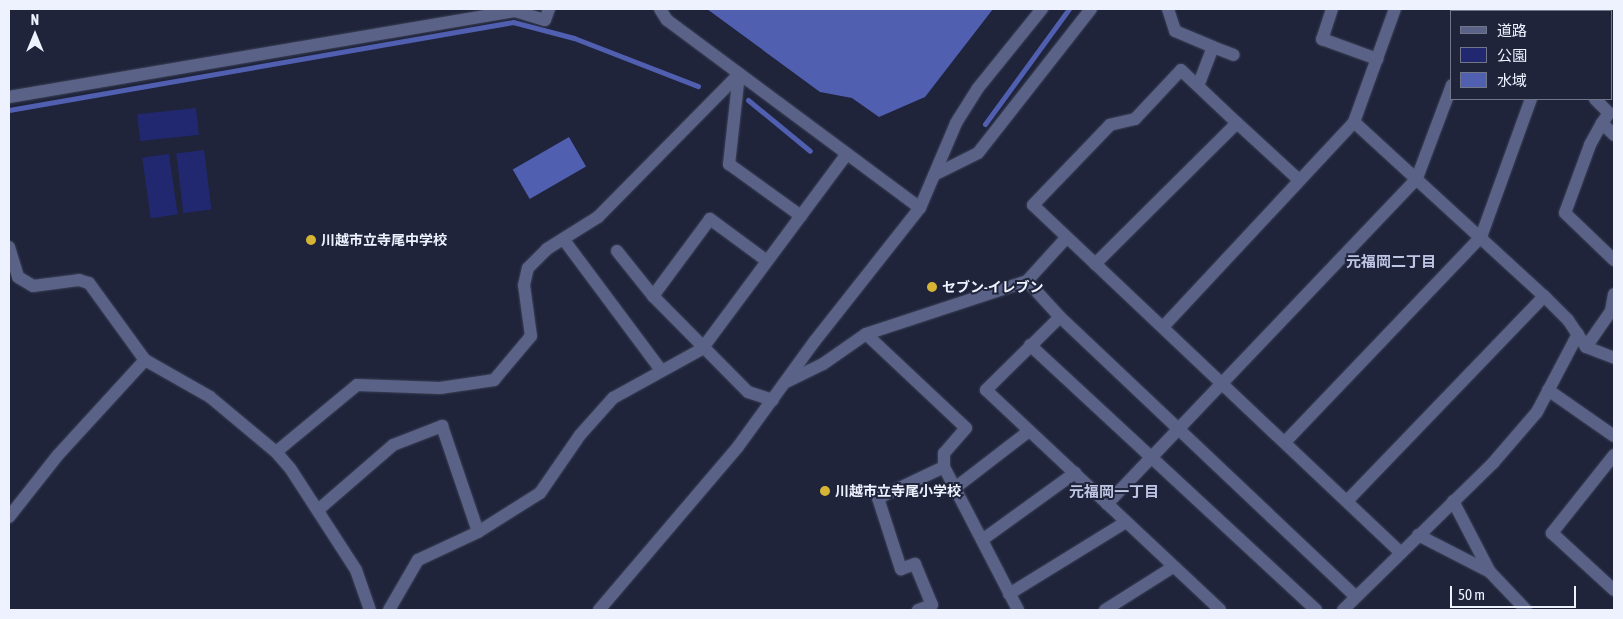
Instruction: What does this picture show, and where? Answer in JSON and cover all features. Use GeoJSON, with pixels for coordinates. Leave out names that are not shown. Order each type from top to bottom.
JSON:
{"type":"FeatureCollection","features":[{"type":"Feature","properties":{"kind":"street"},"geometry":{"type":"LineString","coordinates":[[9,96],[515,11],[545,20],[549,9]]}},
{"type":"Feature","properties":{"kind":"street"},"geometry":{"type":"LineString","coordinates":[[660,9],[667,20],[920,208]]}},
{"type":"Feature","properties":{"kind":"street"},"geometry":{"type":"LineString","coordinates":[[599,610],[737,448],[920,208],[956,123],[978,88],[1042,9]]}},
{"type":"Feature","properties":{"kind":"street"},"geometry":{"type":"LineString","coordinates":[[934,175],[978,152],[1091,9]]}},
{"type":"Feature","properties":{"kind":"street"},"geometry":{"type":"LineString","coordinates":[[1168,9],[1175,31],[1234,55]]}},
{"type":"Feature","properties":{"kind":"street"},"geometry":{"type":"LineString","coordinates":[[1332,9],[1322,39],[1377,59]]}},
{"type":"Feature","properties":{"kind":"street"},"geometry":{"type":"LineString","coordinates":[[1163,327],[1354,122],[1396,9]]}},
{"type":"Feature","properties":{"kind":"street"},"geometry":{"type":"LineString","coordinates":[[1199,84],[1213,47]]}},
{"type":"Feature","properties":{"kind":"street"},"geometry":{"type":"LineString","coordinates":[[1299,180],[1237,123],[1199,84],[1181,70],[1135,118],[1110,125],[1033,205],[1348,500],[1401,553]]}},
{"type":"Feature","properties":{"kind":"street"},"geometry":{"type":"LineString","coordinates":[[739,74],[729,164],[801,216]]}},
{"type":"Feature","properties":{"kind":"street"},"geometry":{"type":"LineString","coordinates":[[276,452],[357,385],[440,388],[494,380],[531,336],[524,285],[528,268],[547,249],[598,217],[739,74]]}},
{"type":"Feature","properties":{"kind":"street"},"geometry":{"type":"LineString","coordinates":[[1107,504],[1149,457],[1417,178],[1450,90]]}},
{"type":"Feature","properties":{"kind":"street"},"geometry":{"type":"LineString","coordinates":[[1285,442],[1481,237],[1531,100]]}},
{"type":"Feature","properties":{"kind":"street"},"geometry":{"type":"LineString","coordinates":[[1595,100],[1608,115],[1614,136]]}},
{"type":"Feature","properties":{"kind":"street"},"geometry":{"type":"LineString","coordinates":[[1608,115],[1590,145],[1565,213],[1614,260]]}},
{"type":"Feature","properties":{"kind":"street"},"geometry":{"type":"LineString","coordinates":[[1354,122],[1544,296],[1578,334],[1586,347],[1614,358]]}},
{"type":"Feature","properties":{"kind":"street"},"geometry":{"type":"LineString","coordinates":[[1095,264],[1237,123]]}},
{"type":"Feature","properties":{"kind":"street"},"geometry":{"type":"LineString","coordinates":[[390,610],[418,560],[478,532],[540,493],[580,435],[613,398],[702,349],[847,154]]}},
{"type":"Feature","properties":{"kind":"street"},"geometry":{"type":"LineString","coordinates":[[653,296],[710,219],[768,261]]}},
{"type":"Feature","properties":{"kind":"street"},"geometry":{"type":"LineString","coordinates":[[786,382],[823,364],[866,334],[1027,281],[1067,237]]}},
{"type":"Feature","properties":{"kind":"street"},"geometry":{"type":"LineString","coordinates":[[564,240],[661,370]]}},
{"type":"Feature","properties":{"kind":"street"},"geometry":{"type":"LineString","coordinates":[[9,247],[13,278],[42,286],[79,280],[89,283],[145,360],[210,397],[276,452],[318,510],[356,570],[370,610]]}},
{"type":"Feature","properties":{"kind":"street"},"geometry":{"type":"LineString","coordinates":[[617,251],[653,296],[702,349],[748,392],[773,400]]}},
{"type":"Feature","properties":{"kind":"street"},"geometry":{"type":"LineString","coordinates":[[1027,281],[1060,317],[1356,597]]}},
{"type":"Feature","properties":{"kind":"street"},"geometry":{"type":"LineString","coordinates":[[1586,347],[1611,311],[1614,294]]}},
{"type":"Feature","properties":{"kind":"street"},"geometry":{"type":"LineString","coordinates":[[1348,500],[1544,296]]}},
{"type":"Feature","properties":{"kind":"street"},"geometry":{"type":"LineString","coordinates":[[1060,317],[986,390],[1173,568],[1220,610]]}},
{"type":"Feature","properties":{"kind":"street"},"geometry":{"type":"LineString","coordinates":[[866,334],[966,428],[944,453],[944,466],[1018,610]]}},
{"type":"Feature","properties":{"kind":"street"},"geometry":{"type":"LineString","coordinates":[[1343,610],[1493,463],[1537,412],[1578,334]]}},
{"type":"Feature","properties":{"kind":"street"},"geometry":{"type":"LineString","coordinates":[[1030,345],[1316,610]]}},
{"type":"Feature","properties":{"kind":"street"},"geometry":{"type":"LineString","coordinates":[[9,518],[58,455],[145,360]]}},
{"type":"Feature","properties":{"kind":"street"},"geometry":{"type":"LineString","coordinates":[[1548,390],[1614,436]]}},
{"type":"Feature","properties":{"kind":"street"},"geometry":{"type":"LineString","coordinates":[[318,510],[393,445],[442,426],[478,532]]}},
{"type":"Feature","properties":{"kind":"street"},"geometry":{"type":"LineString","coordinates":[[956,488],[1029,431]]}},
{"type":"Feature","properties":{"kind":"street"},"geometry":{"type":"LineString","coordinates":[[1614,455],[1552,533],[1614,590]]}},
{"type":"Feature","properties":{"kind":"street"},"geometry":{"type":"LineString","coordinates":[[918,610],[932,605],[916,564],[901,569],[878,498],[944,466]]}},
{"type":"Feature","properties":{"kind":"street"},"geometry":{"type":"LineString","coordinates":[[982,540],[1075,473]]}},
{"type":"Feature","properties":{"kind":"street"},"geometry":{"type":"LineString","coordinates":[[1454,501],[1490,572],[1526,610]]}},
{"type":"Feature","properties":{"kind":"street"},"geometry":{"type":"LineString","coordinates":[[1009,594],[1126,522]]}},
{"type":"Feature","properties":{"kind":"street"},"geometry":{"type":"LineString","coordinates":[[1418,535],[1490,572]]}},
{"type":"Feature","properties":{"kind":"street"},"geometry":{"type":"LineString","coordinates":[[1105,610],[1173,568]]}},
{"type":"Feature","properties":{"kind":"green space"},"geometry":{"type":"Polygon","coordinates":[[[196,108],[199,135],[140,141],[137,114],[196,108]]]}},
{"type":"Feature","properties":{"kind":"green space"},"geometry":{"type":"Polygon","coordinates":[[[204,150],[211,210],[184,213],[176,153],[204,150]]]}},
{"type":"Feature","properties":{"kind":"green space"},"geometry":{"type":"Polygon","coordinates":[[[169,154],[177,214],[151,218],[142,158],[169,154]]]}},
{"type":"Feature","properties":{"kind":"water"},"geometry":{"type":"Polygon","coordinates":[[[707,9],[993,9],[925,97],[879,117],[852,98],[820,92],[707,9]]]}},
{"type":"Feature","properties":{"kind":"water"},"geometry":{"type":"Polygon","coordinates":[[[569,137],[586,166],[530,199],[513,170],[569,137]]]}},
{"type":"Feature","properties":{"kind":"waterway"},"geometry":{"type":"LineString","coordinates":[[985,124],[1069,9]]}},
{"type":"Feature","properties":{"kind":"waterway"},"geometry":{"type":"LineString","coordinates":[[9,110],[513,22],[574,38],[698,86]]}},
{"type":"Feature","properties":{"kind":"waterway"},"geometry":{"type":"LineString","coordinates":[[748,100],[810,151]]}},
{"type":"Feature","properties":{"kind":"place","name":"川越市立寺尾中学校"},"geometry":{"type":"Point","coordinates":[311,240]}},
{"type":"Feature","properties":{"kind":"place","name":"セブン-イレブン"},"geometry":{"type":"Point","coordinates":[932,287]}},
{"type":"Feature","properties":{"kind":"place","name":"川越市立寺尾小学校"},"geometry":{"type":"Point","coordinates":[825,491]}},
{"type":"Feature","properties":{"kind":"district","name":"元福岡二丁目"},"geometry":{"type":"Point","coordinates":[1391,262]}},
{"type":"Feature","properties":{"kind":"district","name":"元福岡一丁目"},"geometry":{"type":"Point","coordinates":[1114,492]}}]}
